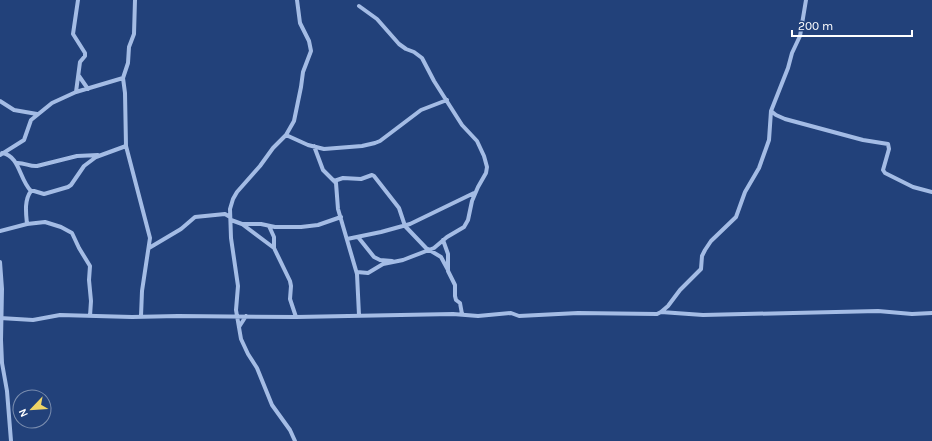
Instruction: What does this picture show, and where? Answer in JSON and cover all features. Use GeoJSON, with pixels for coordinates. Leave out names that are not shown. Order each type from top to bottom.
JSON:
{"type":"FeatureCollection","features":[{"type":"Feature","properties":{"kind":"street"},"geometry":{"type":"LineString","coordinates":[[76,92],[80,62],[86,54],[73,34],[78,0]]}},
{"type":"Feature","properties":{"kind":"street"},"geometry":{"type":"LineString","coordinates":[[135,0],[134,34],[129,47],[128,63],[123,78],[125,93],[126,146],[150,233],[142,291],[141,316]]}},
{"type":"Feature","properties":{"kind":"street"},"geometry":{"type":"LineString","coordinates":[[295,441],[290,430],[272,404],[257,368],[243,345],[238,328],[236,304],[238,286],[231,238],[230,204],[237,192],[260,166],[273,148],[286,135],[296,116],[303,72],[311,51],[309,41],[300,23],[297,0]]}},
{"type":"Feature","properties":{"kind":"street"},"geometry":{"type":"LineString","coordinates":[[1,318],[33,320],[57,315],[388,316],[462,314],[478,316],[511,313],[519,316],[657,314],[668,306],[680,290],[700,269],[702,256],[711,241],[736,217],[745,192],[759,168],[767,148],[772,111],[788,68],[792,52],[800,36],[806,0]]}},
{"type":"Feature","properties":{"kind":"street"},"geometry":{"type":"LineString","coordinates":[[357,272],[368,273],[383,264],[402,260],[434,248],[443,240],[466,225],[475,193],[486,173],[484,156],[477,141],[462,124],[434,82],[422,58],[399,44],[377,19],[359,6]]}},
{"type":"Feature","properties":{"kind":"street"},"geometry":{"type":"LineString","coordinates":[[79,76],[88,89]]}},
{"type":"Feature","properties":{"kind":"street"},"geometry":{"type":"LineString","coordinates":[[1,154],[24,140],[30,122],[37,114],[52,103],[76,92],[123,78]]}},
{"type":"Feature","properties":{"kind":"street"},"geometry":{"type":"LineString","coordinates":[[286,135],[324,149],[362,146],[375,143],[421,110],[447,100]]}},
{"type":"Feature","properties":{"kind":"street"},"geometry":{"type":"LineString","coordinates":[[0,101],[14,110],[37,114]]}},
{"type":"Feature","properties":{"kind":"street"},"geometry":{"type":"LineString","coordinates":[[772,111],[776,115],[785,119],[863,140],[888,144],[889,147],[884,170],[885,173],[913,187],[932,192]]}},
{"type":"Feature","properties":{"kind":"street"},"geometry":{"type":"LineString","coordinates":[[16,163],[19,162],[32,167],[77,156],[99,155],[126,146]]}},
{"type":"Feature","properties":{"kind":"street"},"geometry":{"type":"LineString","coordinates":[[314,146],[323,170],[334,181],[338,190],[338,209],[357,272],[359,315]]}},
{"type":"Feature","properties":{"kind":"street"},"geometry":{"type":"LineString","coordinates":[[1,154],[8,155],[16,163],[25,185],[31,191],[44,194],[55,192],[71,185],[84,166],[99,155]]}},
{"type":"Feature","properties":{"kind":"street"},"geometry":{"type":"LineString","coordinates":[[334,181],[343,178],[361,179],[372,175],[374,176],[398,208],[405,226],[429,250],[441,257],[455,285],[455,296],[460,303],[462,314]]}},
{"type":"Feature","properties":{"kind":"street"},"geometry":{"type":"LineString","coordinates":[[27,224],[28,196],[31,191]]}},
{"type":"Feature","properties":{"kind":"street"},"geometry":{"type":"LineString","coordinates":[[347,239],[405,226],[475,193]]}},
{"type":"Feature","properties":{"kind":"street"},"geometry":{"type":"LineString","coordinates":[[149,248],[181,229],[195,217],[225,214],[242,224],[274,248]]}},
{"type":"Feature","properties":{"kind":"street"},"geometry":{"type":"LineString","coordinates":[[242,224],[301,227],[312,226],[340,217]]}},
{"type":"Feature","properties":{"kind":"street"},"geometry":{"type":"LineString","coordinates":[[0,231],[27,224],[50,223],[66,229],[73,234],[79,248],[90,266],[90,316]]}},
{"type":"Feature","properties":{"kind":"street"},"geometry":{"type":"LineString","coordinates":[[270,226],[274,238],[274,248],[290,281],[290,299],[296,316]]}},
{"type":"Feature","properties":{"kind":"street"},"geometry":{"type":"LineString","coordinates":[[358,237],[374,257],[380,260],[394,262]]}},
{"type":"Feature","properties":{"kind":"street"},"geometry":{"type":"LineString","coordinates":[[443,240],[448,254],[448,270]]}},
{"type":"Feature","properties":{"kind":"street"},"geometry":{"type":"LineString","coordinates":[[0,262],[2,355],[7,391],[11,441]]}},
{"type":"Feature","properties":{"kind":"street"},"geometry":{"type":"LineString","coordinates":[[667,314],[668,306]]}},
{"type":"Feature","properties":{"kind":"street"},"geometry":{"type":"LineString","coordinates":[[660,312],[667,314],[703,315],[878,311],[912,314],[932,313]]}},
{"type":"Feature","properties":{"kind":"street"},"geometry":{"type":"LineString","coordinates":[[238,328],[246,316]]}}]}
